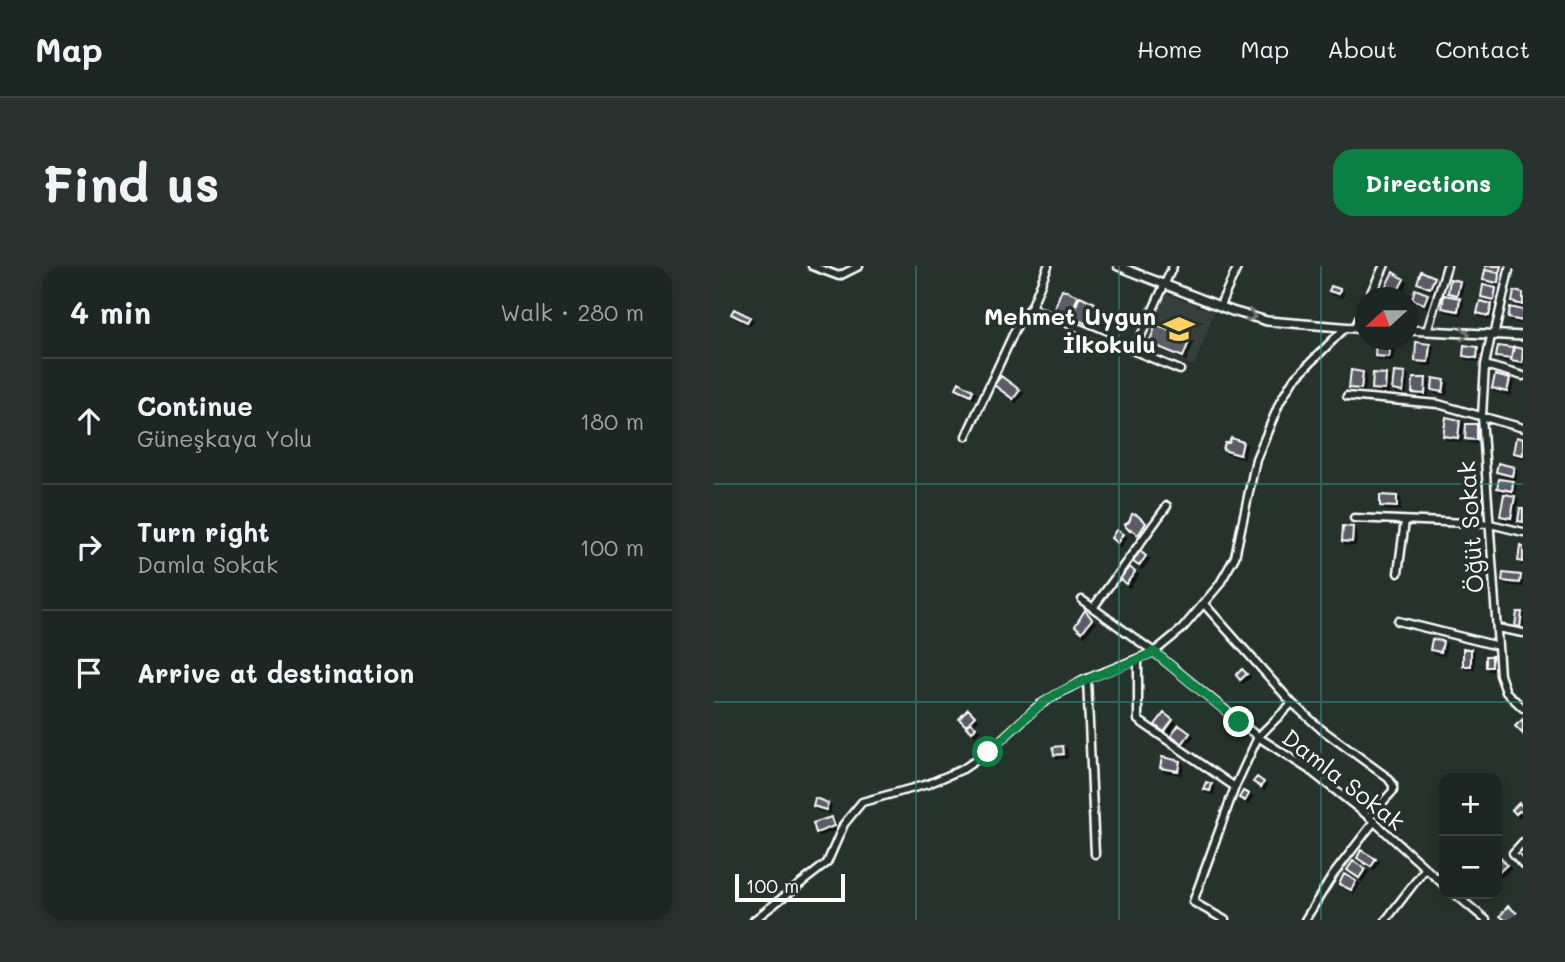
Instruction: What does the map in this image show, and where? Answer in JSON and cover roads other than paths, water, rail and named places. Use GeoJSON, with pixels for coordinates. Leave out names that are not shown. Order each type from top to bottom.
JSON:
{"type":"FeatureCollection","features":[{"type":"Feature","properties":{"kind":"street"},"geometry":{"type":"LineString","coordinates":[[812,266],[839,276],[859,266]]}},
{"type":"Feature","properties":{"kind":"street"},"geometry":{"type":"LineString","coordinates":[[966,436],[1022,315],[1031,307],[1048,266]]}},
{"type":"Feature","properties":{"kind":"street"},"geometry":{"type":"LineString","coordinates":[[1118,266],[1220,306],[1267,321],[1355,328]]}},
{"type":"Feature","properties":{"kind":"street"},"geometry":{"type":"LineString","coordinates":[[1134,351],[1173,266]]}},
{"type":"Feature","properties":{"kind":"street"},"geometry":{"type":"LineString","coordinates":[[1220,306],[1238,266]]}},
{"type":"Feature","properties":{"kind":"street"},"geometry":{"type":"LineString","coordinates":[[1374,287],[1384,266]]}},
{"type":"Feature","properties":{"kind":"street"},"geometry":{"type":"LineString","coordinates":[[1427,331],[1447,266]]}},
{"type":"Feature","properties":{"kind":"street","name":"Öğüt Sokak"},"geometry":{"type":"LineString","coordinates":[[1510,266],[1485,365],[1482,416],[1500,675],[1506,692],[1523,708]]}},
{"type":"Feature","properties":{"kind":"street"},"geometry":{"type":"LineString","coordinates":[[1031,307],[1180,370]]}},
{"type":"Feature","properties":{"kind":"street"},"geometry":{"type":"LineString","coordinates":[[754,920],[827,863],[844,824],[862,802],[928,784],[964,769],[988,752],[1038,706],[1087,679],[1154,652],[1182,629],[1219,585],[1234,557],[1256,459],[1280,401],[1293,380],[1345,328]]}},
{"type":"Feature","properties":{"kind":"street"},"geometry":{"type":"LineString","coordinates":[[1418,331],[1523,336]]}},
{"type":"Feature","properties":{"kind":"street"},"geometry":{"type":"LineString","coordinates":[[1485,365],[1523,376]]}},
{"type":"Feature","properties":{"kind":"street"},"geometry":{"type":"LineString","coordinates":[[1347,397],[1438,404],[1523,428]]}},
{"type":"Feature","properties":{"kind":"street"},"geometry":{"type":"LineString","coordinates":[[1093,608],[1167,506]]}},
{"type":"Feature","properties":{"kind":"street"},"geometry":{"type":"LineString","coordinates":[[1354,518],[1490,524],[1523,533]]}},
{"type":"Feature","properties":{"kind":"street"},"geometry":{"type":"LineString","coordinates":[[1398,573],[1405,521]]}},
{"type":"Feature","properties":{"kind":"street","name":"Damla Sokak"},"geometry":{"type":"LineString","coordinates":[[1082,600],[1154,652],[1258,737],[1308,768],[1439,881]]}},
{"type":"Feature","properties":{"kind":"street"},"geometry":{"type":"LineString","coordinates":[[1204,604],[1292,703],[1321,729],[1388,778],[1393,785],[1393,791],[1333,875],[1305,920]]}},
{"type":"Feature","properties":{"kind":"street"},"geometry":{"type":"LineString","coordinates":[[1398,621],[1498,646]]}},
{"type":"Feature","properties":{"kind":"street"},"geometry":{"type":"LineString","coordinates":[[1497,628],[1523,633]]}},
{"type":"Feature","properties":{"kind":"street"},"geometry":{"type":"LineString","coordinates":[[1138,660],[1138,720],[1235,787]]}},
{"type":"Feature","properties":{"kind":"street"},"geometry":{"type":"LineString","coordinates":[[1087,679],[1095,854]]}},
{"type":"Feature","properties":{"kind":"street"},"geometry":{"type":"LineString","coordinates":[[1225,920],[1193,902],[1235,787],[1258,737],[1292,703]]}},
{"type":"Feature","properties":{"kind":"street"},"geometry":{"type":"LineString","coordinates":[[1523,842],[1513,853],[1523,864]]}},
{"type":"Feature","properties":{"kind":"street"},"geometry":{"type":"LineString","coordinates":[[1386,920],[1425,869]]}},
{"type":"Feature","properties":{"kind":"street"},"geometry":{"type":"LineString","coordinates":[[1461,899],[1486,920]]}},
{"type":"Feature","properties":{"kind":"place","name":"Mehmet Uygun İlkokulu"},"geometry":{"type":"Point","coordinates":[1179,329]}}]}
